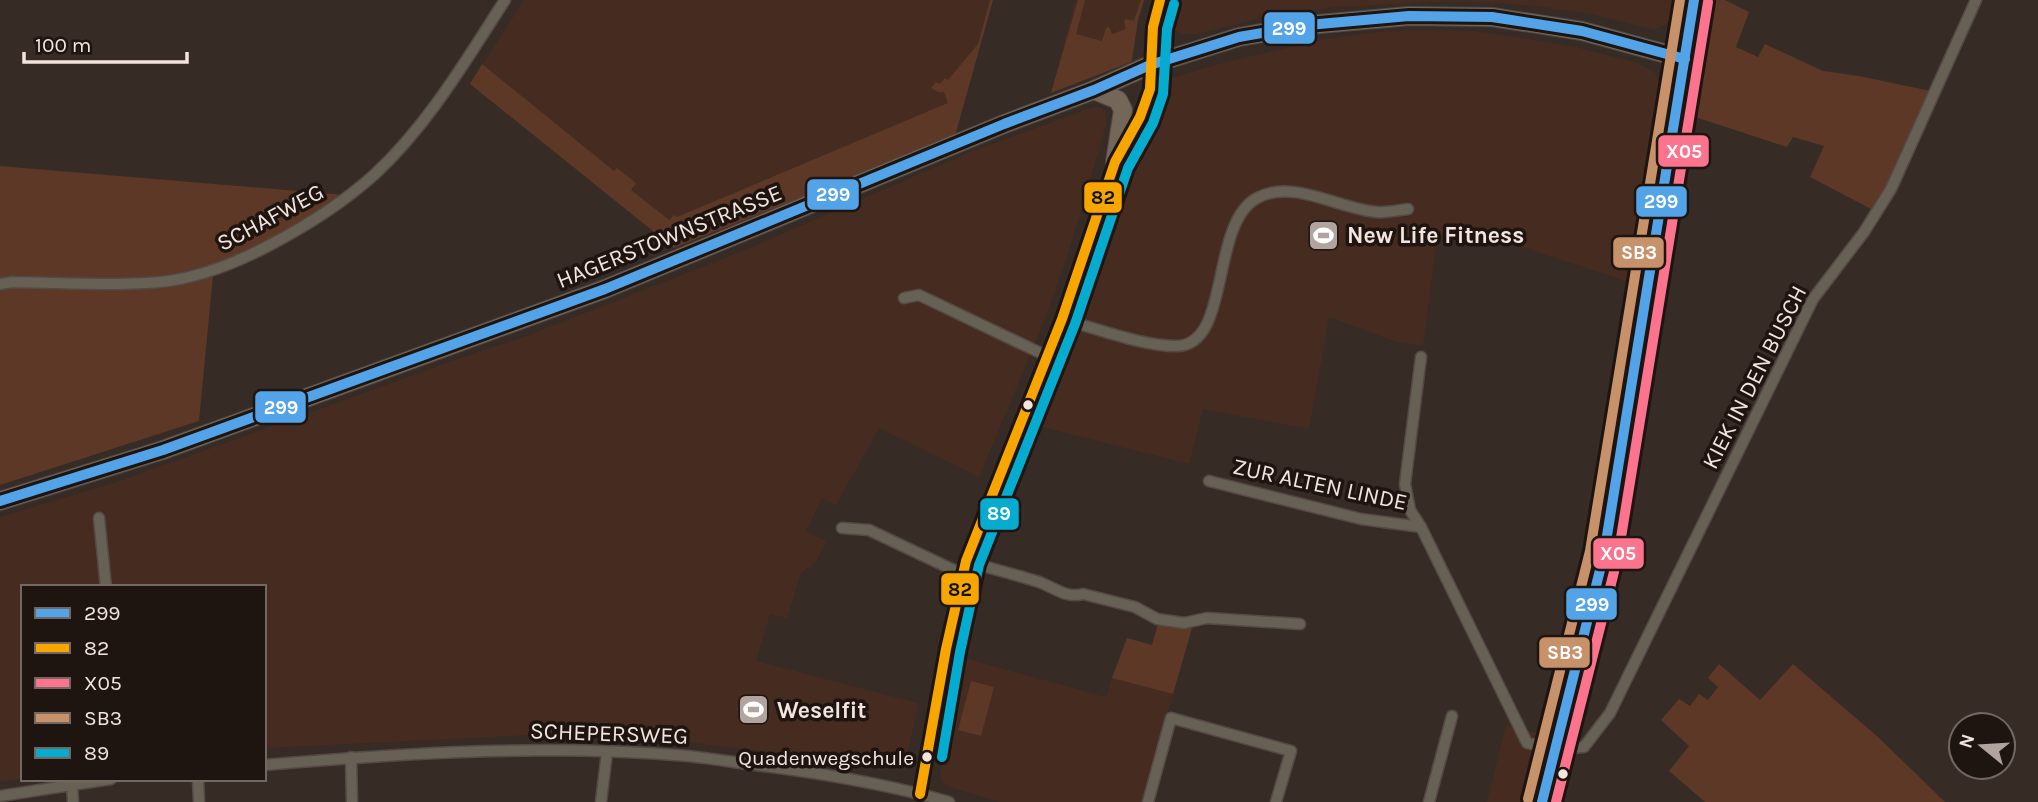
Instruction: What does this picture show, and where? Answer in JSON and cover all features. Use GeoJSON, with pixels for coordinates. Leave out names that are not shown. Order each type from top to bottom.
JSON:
{"type":"FeatureCollection","features":[{"type":"Feature","properties":{"kind":"main road"},"geometry":{"type":"LineString","coordinates":[[1542,802],[1604,554],[1694,0]]}},
{"type":"Feature","properties":{"kind":"main road","name":"HAGERSTOWNSTRASSE"},"geometry":{"type":"LineString","coordinates":[[0,501],[163,450],[605,289],[1150,65],[1240,37],[1308,25],[1409,16],[1492,17],[1582,30],[1685,59]]}},
{"type":"Feature","properties":{"kind":"main road"},"geometry":{"type":"LineString","coordinates":[[1094,90],[1118,100],[1123,110],[1115,162]]}},
{"type":"Feature","properties":{"kind":"street","name":"SCHAFWEG"},"geometry":{"type":"LineString","coordinates":[[0,284],[162,282],[212,271],[303,228],[341,203],[368,180],[403,142],[456,75],[505,0]]}},
{"type":"Feature","properties":{"kind":"street"},"geometry":{"type":"LineString","coordinates":[[920,794],[962,574],[1062,319],[1115,162],[1140,117],[1150,89],[1153,27],[1160,0]]}},
{"type":"Feature","properties":{"kind":"street","name":"KIEK IN DEN BUSCH"},"geometry":{"type":"LineString","coordinates":[[1555,749],[1584,747],[1609,713],[1814,299],[1864,232],[1891,189],[1976,0]]}},
{"type":"Feature","properties":{"kind":"street"},"geometry":{"type":"LineString","coordinates":[[1062,319],[1159,344],[1190,344],[1201,336],[1209,319],[1234,225],[1244,208],[1258,197],[1275,192],[1304,194],[1377,212],[1408,209]]}},
{"type":"Feature","properties":{"kind":"street"},"geometry":{"type":"LineString","coordinates":[[904,298],[919,295],[1047,356]]}},
{"type":"Feature","properties":{"kind":"street"},"geometry":{"type":"LineString","coordinates":[[1421,357],[1405,484],[1410,510],[1421,527],[1527,743],[1555,749]]}},
{"type":"Feature","properties":{"kind":"street","name":"ZUR ALTEN LINDE"},"geometry":{"type":"LineString","coordinates":[[1209,481],[1362,519],[1421,527]]}},
{"type":"Feature","properties":{"kind":"street"},"geometry":{"type":"LineString","coordinates":[[99,518],[106,585]]}},
{"type":"Feature","properties":{"kind":"street"},"geometry":{"type":"LineString","coordinates":[[842,528],[869,530],[962,574]]}},
{"type":"Feature","properties":{"kind":"street"},"geometry":{"type":"LineString","coordinates":[[966,561],[1043,583],[1055,591],[1076,596],[1083,594],[1135,607],[1157,619],[1184,623],[1207,618],[1300,624]]}},
{"type":"Feature","properties":{"kind":"street"},"geometry":{"type":"LineString","coordinates":[[1429,802],[1452,716]]}},
{"type":"Feature","properties":{"kind":"street"},"geometry":{"type":"LineString","coordinates":[[1148,802],[1171,718],[1291,751],[1276,802]]}},
{"type":"Feature","properties":{"kind":"street","name":"SCHEPERSWEG"},"geometry":{"type":"LineString","coordinates":[[266,765],[351,757],[520,750],[690,756],[846,777],[949,802]]}},
{"type":"Feature","properties":{"kind":"street"},"geometry":{"type":"LineString","coordinates":[[601,802],[607,752]]}},
{"type":"Feature","properties":{"kind":"street"},"geometry":{"type":"LineString","coordinates":[[351,757],[352,802]]}},
{"type":"Feature","properties":{"kind":"street"},"geometry":{"type":"LineString","coordinates":[[0,796],[100,781]]}},
{"type":"Feature","properties":{"kind":"street"},"geometry":{"type":"LineString","coordinates":[[198,781],[199,802]]}},
{"type":"Feature","properties":{"kind":"street"},"geometry":{"type":"LineString","coordinates":[[72,786],[73,802]]}},
{"type":"Feature","properties":{"kind":"shaded area"},"geometry":{"type":"Polygon","coordinates":[[[524,0],[990,0],[955,128],[674,248],[470,84],[524,0]]]}},
{"type":"Feature","properties":{"kind":"shaded area"},"geometry":{"type":"Polygon","coordinates":[[[990,0],[993,0],[955,136],[674,248],[470,84],[482,64],[614,171],[617,168],[636,183],[631,190],[669,220],[674,215],[677,217],[948,103],[944,92],[931,88],[936,82],[940,84],[945,78],[948,80],[978,44],[990,0]]]}},
{"type":"Feature","properties":{"kind":"shaded area"},"geometry":{"type":"Polygon","coordinates":[[[1075,0],[1144,0],[1132,59],[1051,93],[1075,0]]]}},
{"type":"Feature","properties":{"kind":"shaded area"},"geometry":{"type":"Polygon","coordinates":[[[1078,0],[1085,0],[1076,34],[1102,41],[1106,28],[1109,27],[1112,34],[1126,29],[1124,21],[1134,21],[1141,0],[1144,0],[1132,59],[1131,62],[1051,93],[1078,0]]]}},
{"type":"Feature","properties":{"kind":"shaded area"},"geometry":{"type":"Polygon","coordinates":[[[1176,0],[1676,0],[1668,23],[1655,30],[1592,14],[1537,6],[1431,2],[1335,7],[1257,19],[1197,34],[1183,34],[1172,26],[1176,0]]]}},
{"type":"Feature","properties":{"kind":"shaded area"},"geometry":{"type":"Polygon","coordinates":[[[1712,0],[1725,0],[1749,12],[1736,47],[1758,57],[1765,44],[1823,71],[1931,91],[1891,184],[1875,211],[1810,177],[1824,146],[1793,137],[1787,147],[1695,117],[1712,0]]]}},
{"type":"Feature","properties":{"kind":"shaded area"},"geometry":{"type":"Polygon","coordinates":[[[1474,31],[1522,38],[1579,48],[1638,63],[1655,73],[1660,83],[1659,102],[1632,283],[1506,242],[1504,245],[1450,225],[1436,243],[1423,346],[1397,342],[1329,317],[1309,429],[1203,409],[1189,464],[1035,425],[1074,333],[1124,185],[1121,184],[1155,120],[1169,79],[1222,63],[1321,40],[1376,32],[1474,31]]]}},
{"type":"Feature","properties":{"kind":"shaded area"},"geometry":{"type":"Polygon","coordinates":[[[1096,106],[1105,110],[1107,122],[1068,254],[1040,331],[979,477],[879,428],[836,505],[822,498],[806,531],[826,541],[816,562],[801,573],[787,618],[770,614],[756,661],[918,703],[905,768],[678,741],[604,736],[529,735],[266,748],[266,585],[21,585],[21,778],[0,782],[0,517],[120,481],[519,339],[743,251],[968,153],[1096,106]]]}},
{"type":"Feature","properties":{"kind":"shaded area"},"geometry":{"type":"Polygon","coordinates":[[[0,166],[345,195],[287,233],[211,268],[162,278],[0,280],[0,166]]]}},
{"type":"Feature","properties":{"kind":"shaded area"},"geometry":{"type":"Polygon","coordinates":[[[213,275],[199,421],[0,485],[0,287],[213,275]]]}},
{"type":"Feature","properties":{"kind":"shaded area"},"geometry":{"type":"Polygon","coordinates":[[[1158,624],[1192,628],[1173,694],[1112,678],[1127,638],[1152,645],[1158,624]]]}},
{"type":"Feature","properties":{"kind":"shaded area"},"geometry":{"type":"Polygon","coordinates":[[[960,657],[1106,697],[1112,678],[1173,694],[1143,802],[1001,802],[946,786],[940,775],[960,657]]]}},
{"type":"Feature","properties":{"kind":"shaded area"},"geometry":{"type":"Polygon","coordinates":[[[1719,664],[1760,700],[1793,664],[1878,737],[1945,802],[1705,802],[1669,771],[1689,746],[1661,720],[1679,699],[1690,706],[1699,694],[1708,700],[1718,687],[1708,678],[1719,664]]]}},
{"type":"Feature","properties":{"kind":"shaded area"},"geometry":{"type":"Polygon","coordinates":[[[971,681],[994,687],[981,736],[958,730],[971,681]]]}},
{"type":"Feature","properties":{"kind":"shaded area"},"geometry":{"type":"Polygon","coordinates":[[[1506,725],[1541,734],[1525,802],[1487,802],[1506,725]]]}},
{"type":"Feature","properties":{"kind":"transit line","name":"82"},"geometry":{"type":"LineString","coordinates":[[920,794],[946,649],[966,561],[1062,319],[1115,162],[1140,117],[1150,89],[1153,27],[1160,0]]}},
{"type":"Feature","properties":{"kind":"transit line","name":"SB3"},"geometry":{"type":"LineString","coordinates":[[1528,799],[1590,551],[1680,0]]}},
{"type":"Feature","properties":{"kind":"transit line","name":"299"},"geometry":{"type":"LineString","coordinates":[[1542,802],[1604,554],[1694,0]]}},
{"type":"Feature","properties":{"kind":"transit line","name":"X05"},"geometry":{"type":"LineString","coordinates":[[1556,802],[1618,556],[1708,2]]}},
{"type":"Feature","properties":{"kind":"transit line","name":"89"},"geometry":{"type":"LineString","coordinates":[[942,757],[960,652],[979,565],[1075,324],[1128,168],[1153,123],[1163,94],[1167,29],[1174,4]]}},
{"type":"Feature","properties":{"kind":"transit line","name":"299"},"geometry":{"type":"LineString","coordinates":[[0,501],[163,450],[605,289],[1150,65],[1239,37],[1308,25],[1409,16],[1492,17],[1582,31],[1685,59]]}},
{"type":"Feature","properties":{"kind":"place","name":"New Life Fitness"},"geometry":{"type":"Point","coordinates":[1324,235]}},
{"type":"Feature","properties":{"kind":"place","name":"Weselfit"},"geometry":{"type":"Point","coordinates":[754,710]}},
{"type":"Feature","properties":{"kind":"place","name":"Quadenwegschule"},"geometry":{"type":"Point","coordinates":[927,757]}}]}
